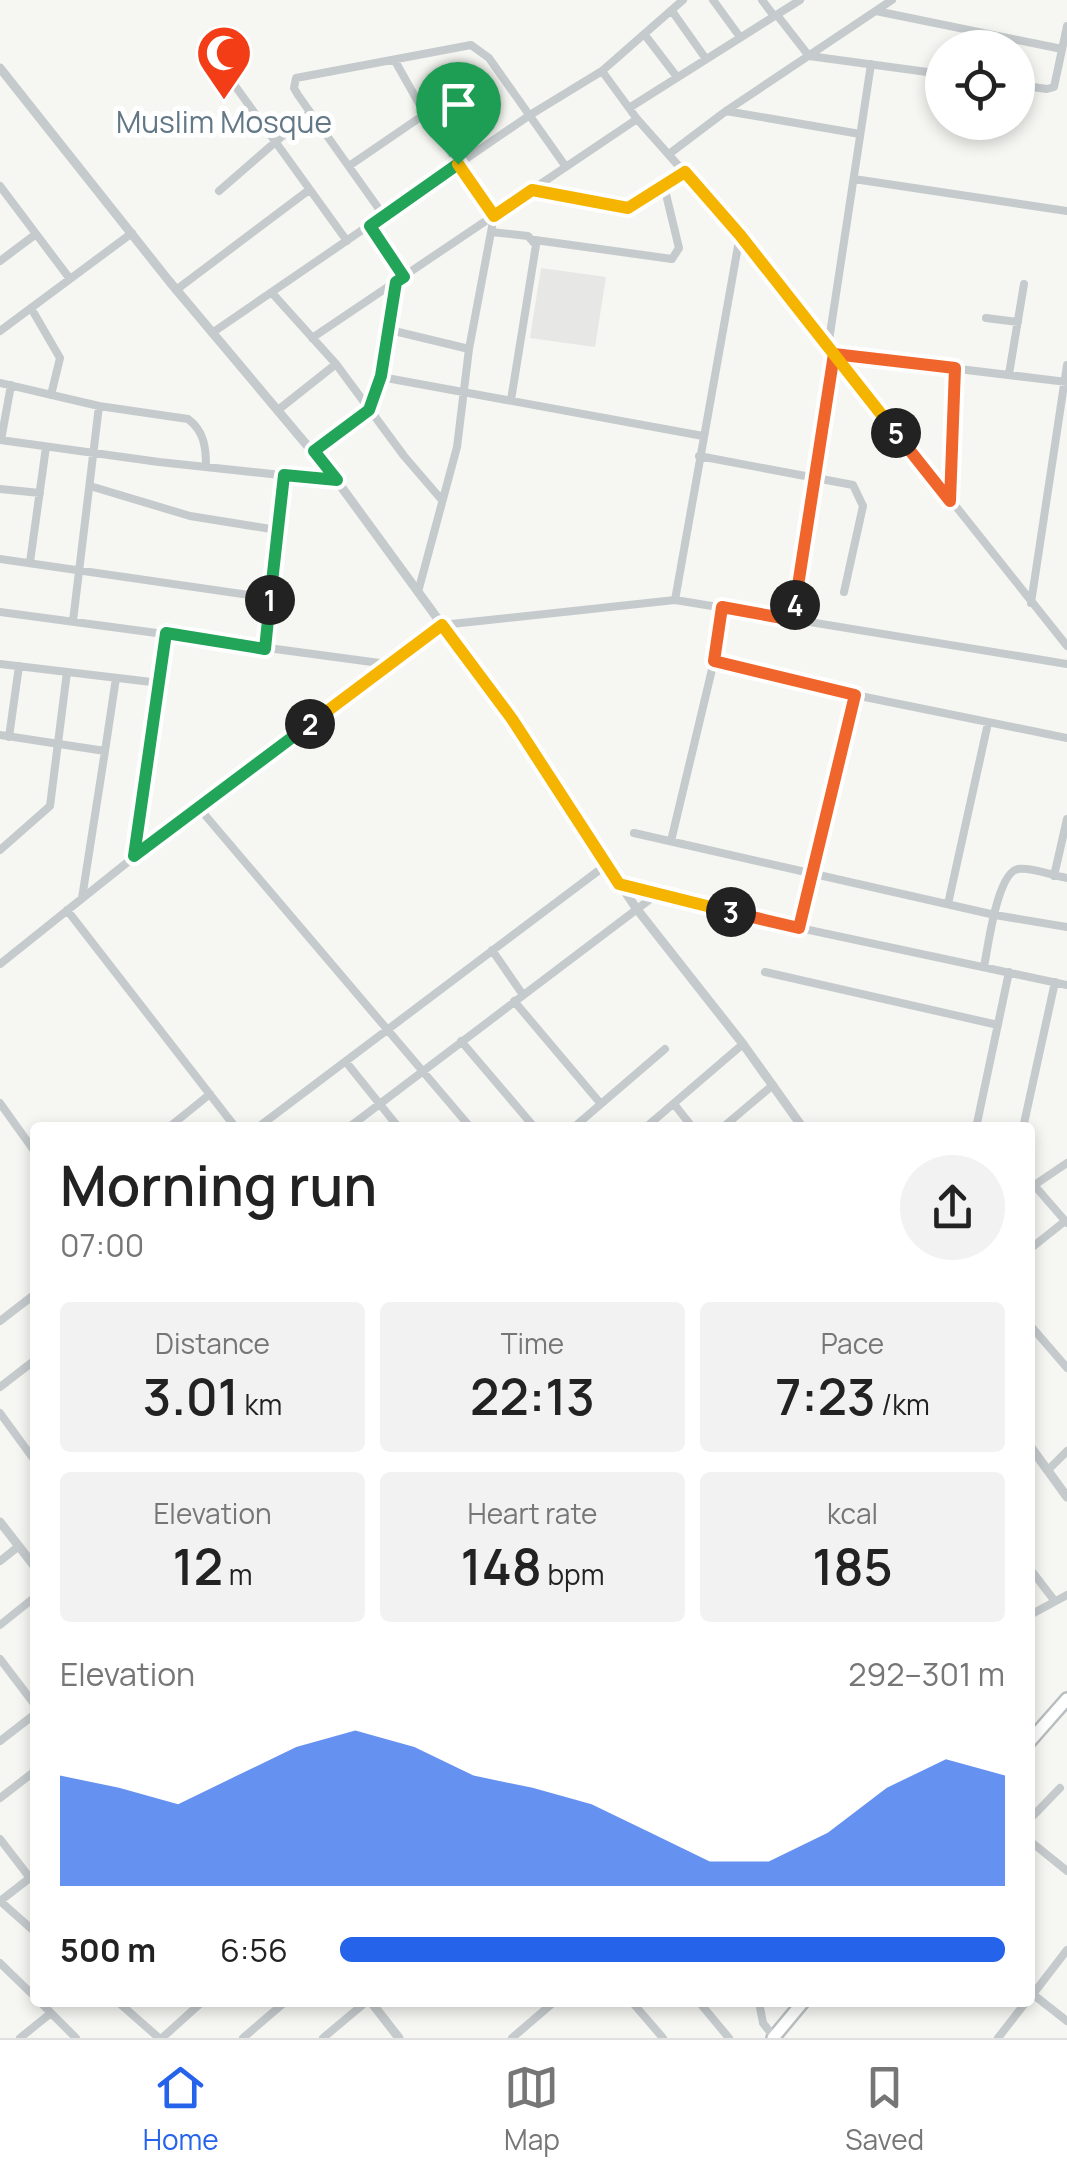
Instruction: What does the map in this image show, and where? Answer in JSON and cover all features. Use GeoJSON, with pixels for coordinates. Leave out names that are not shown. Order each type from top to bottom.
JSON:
{"type":"FeatureCollection","features":[{"type":"Feature","properties":{"kind":"main road"},"geometry":{"type":"LineString","coordinates":[[1035,1735],[1067,1699]]}},
{"type":"Feature","properties":{"kind":"main road"},"geometry":{"type":"LineString","coordinates":[[773,2038],[799,2007]]}},
{"type":"Feature","properties":{"kind":"street"},"geometry":{"type":"LineString","coordinates":[[212,334],[530,114],[602,71],[683,0]]}},
{"type":"Feature","properties":{"kind":"street"},"geometry":{"type":"LineString","coordinates":[[712,0],[740,38]]}},
{"type":"Feature","properties":{"kind":"street"},"geometry":{"type":"LineString","coordinates":[[762,0],[809,56],[925,72]]}},
{"type":"Feature","properties":{"kind":"street"},"geometry":{"type":"LineString","coordinates":[[629,108],[800,0]]}},
{"type":"Feature","properties":{"kind":"street"},"geometry":{"type":"LineString","coordinates":[[669,154],[892,0]]}},
{"type":"Feature","properties":{"kind":"street"},"geometry":{"type":"LineString","coordinates":[[876,10],[1062,49]]}},
{"type":"Feature","properties":{"kind":"street"},"geometry":{"type":"LineString","coordinates":[[672,12],[706,59]]}},
{"type":"Feature","properties":{"kind":"street"},"geometry":{"type":"LineString","coordinates":[[1035,87],[1054,87],[1067,26]]}},
{"type":"Feature","properties":{"kind":"street"},"geometry":{"type":"LineString","coordinates":[[645,35],[677,78]]}},
{"type":"Feature","properties":{"kind":"street"},"geometry":{"type":"LineString","coordinates":[[384,216],[294,88],[296,78],[471,46],[489,58],[566,167]]}},
{"type":"Feature","properties":{"kind":"street"},"geometry":{"type":"LineString","coordinates":[[215,58],[346,242]]}},
{"type":"Feature","properties":{"kind":"street"},"geometry":{"type":"LineString","coordinates":[[395,61],[425,114],[494,216],[462,391],[457,448],[418,592]]}},
{"type":"Feature","properties":{"kind":"street"},"geometry":{"type":"LineString","coordinates":[[793,620],[871,64]]}},
{"type":"Feature","properties":{"kind":"street"},"geometry":{"type":"LineString","coordinates":[[0,68],[176,290],[337,480],[512,719],[636,908],[799,1122]]}},
{"type":"Feature","properties":{"kind":"street"},"geometry":{"type":"LineString","coordinates":[[602,71],[638,119],[740,235],[1067,646]]}},
{"type":"Feature","properties":{"kind":"street"},"geometry":{"type":"LineString","coordinates":[[726,111],[860,134]]}},
{"type":"Feature","properties":{"kind":"street"},"geometry":{"type":"LineString","coordinates":[[220,191],[310,112]]}},
{"type":"Feature","properties":{"kind":"street"},"geometry":{"type":"LineString","coordinates":[[349,166],[425,114]]}},
{"type":"Feature","properties":{"kind":"street"},"geometry":{"type":"LineString","coordinates":[[312,338],[638,119]]}},
{"type":"Feature","properties":{"kind":"street"},"geometry":{"type":"LineString","coordinates":[[532,190],[628,208],[685,172]]}},
{"type":"Feature","properties":{"kind":"street"},"geometry":{"type":"LineString","coordinates":[[854,179],[1067,211]]}},
{"type":"Feature","properties":{"kind":"street"},"geometry":{"type":"LineString","coordinates":[[0,186],[70,279]]}},
{"type":"Feature","properties":{"kind":"street"},"geometry":{"type":"LineString","coordinates":[[491,232],[672,259],[679,248],[664,186]]}},
{"type":"Feature","properties":{"kind":"street"},"geometry":{"type":"LineString","coordinates":[[176,290],[309,190]]}},
{"type":"Feature","properties":{"kind":"street"},"geometry":{"type":"LineString","coordinates":[[314,451],[369,410],[381,376],[400,279],[370,226]]}},
{"type":"Feature","properties":{"kind":"street"},"geometry":{"type":"LineString","coordinates":[[0,330],[132,233]]}},
{"type":"Feature","properties":{"kind":"street"},"geometry":{"type":"LineString","coordinates":[[0,261],[36,234]]}},
{"type":"Feature","properties":{"kind":"street"},"geometry":{"type":"LineString","coordinates":[[676,600],[740,235]]}},
{"type":"Feature","properties":{"kind":"street"},"geometry":{"type":"LineString","coordinates":[[512,400],[535,240]]}},
{"type":"Feature","properties":{"kind":"street"},"geometry":{"type":"LineString","coordinates":[[1009,374],[1024,284]]}},
{"type":"Feature","properties":{"kind":"street"},"geometry":{"type":"LineString","coordinates":[[272,292],[336,364],[441,499]]}},
{"type":"Feature","properties":{"kind":"street"},"geometry":{"type":"LineString","coordinates":[[30,308],[60,358],[51,394]]}},
{"type":"Feature","properties":{"kind":"street"},"geometry":{"type":"LineString","coordinates":[[986,318],[1018,322]]}},
{"type":"Feature","properties":{"kind":"street"},"geometry":{"type":"LineString","coordinates":[[390,330],[469,348]]}},
{"type":"Feature","properties":{"kind":"street"},"geometry":{"type":"LineString","coordinates":[[831,351],[1066,381]]}},
{"type":"Feature","properties":{"kind":"street"},"geometry":{"type":"LineString","coordinates":[[278,410],[336,364]]}},
{"type":"Feature","properties":{"kind":"street"},"geometry":{"type":"LineString","coordinates":[[1031,602],[1067,364]]}},
{"type":"Feature","properties":{"kind":"street"},"geometry":{"type":"LineString","coordinates":[[950,501],[955,368]]}},
{"type":"Feature","properties":{"kind":"street"},"geometry":{"type":"LineString","coordinates":[[381,376],[703,436]]}},
{"type":"Feature","properties":{"kind":"street"},"geometry":{"type":"LineString","coordinates":[[0,383],[99,406],[188,418],[206,445],[206,466]]}},
{"type":"Feature","properties":{"kind":"street"},"geometry":{"type":"LineString","coordinates":[[11,385],[0,440],[337,480]]}},
{"type":"Feature","properties":{"kind":"street"},"geometry":{"type":"LineString","coordinates":[[72,622],[99,406]]}},
{"type":"Feature","properties":{"kind":"street"},"geometry":{"type":"LineString","coordinates":[[30,562],[46,447]]}},
{"type":"Feature","properties":{"kind":"street"},"geometry":{"type":"LineString","coordinates":[[700,456],[852,485],[864,506],[844,592]]}},
{"type":"Feature","properties":{"kind":"street"},"geometry":{"type":"LineString","coordinates":[[265,649],[284,475]]}},
{"type":"Feature","properties":{"kind":"street"},"geometry":{"type":"LineString","coordinates":[[90,486],[190,516],[277,530]]}},
{"type":"Feature","properties":{"kind":"street"},"geometry":{"type":"LineString","coordinates":[[0,489],[40,494]]}},
{"type":"Feature","properties":{"kind":"street"},"geometry":{"type":"LineString","coordinates":[[0,559],[270,598]]}},
{"type":"Feature","properties":{"kind":"street"},"geometry":{"type":"LineString","coordinates":[[0,964],[134,856],[442,625],[676,600],[1067,664]]}},
{"type":"Feature","properties":{"kind":"street"},"geometry":{"type":"LineString","coordinates":[[671,841],[714,661],[722,607]]}},
{"type":"Feature","properties":{"kind":"street"},"geometry":{"type":"LineString","coordinates":[[0,612],[388,664]]}},
{"type":"Feature","properties":{"kind":"street"},"geometry":{"type":"LineString","coordinates":[[134,856],[166,633]]}},
{"type":"Feature","properties":{"kind":"street"},"geometry":{"type":"LineString","coordinates":[[714,661],[855,695],[1067,738]]}},
{"type":"Feature","properties":{"kind":"street"},"geometry":{"type":"LineString","coordinates":[[0,664],[160,683]]}},
{"type":"Feature","properties":{"kind":"street"},"geometry":{"type":"LineString","coordinates":[[19,666],[4,736],[105,751]]}},
{"type":"Feature","properties":{"kind":"street"},"geometry":{"type":"LineString","coordinates":[[0,850],[50,806],[66,672]]}},
{"type":"Feature","properties":{"kind":"street"},"geometry":{"type":"LineString","coordinates":[[82,898],[116,678]]}},
{"type":"Feature","properties":{"kind":"street"},"geometry":{"type":"LineString","coordinates":[[799,928],[855,695]]}},
{"type":"Feature","properties":{"kind":"street"},"geometry":{"type":"LineString","coordinates":[[948,904],[988,724]]}},
{"type":"Feature","properties":{"kind":"street"},"geometry":{"type":"LineString","coordinates":[[198,808],[465,1122]]}},
{"type":"Feature","properties":{"kind":"street"},"geometry":{"type":"LineString","coordinates":[[1054,876],[1067,818]]}},
{"type":"Feature","properties":{"kind":"street"},"geometry":{"type":"LineString","coordinates":[[634,833],[996,915],[1067,927]]}},
{"type":"Feature","properties":{"kind":"street"},"geometry":{"type":"LineString","coordinates":[[265,1122],[606,864]]}},
{"type":"Feature","properties":{"kind":"street"},"geometry":{"type":"LineString","coordinates":[[984,967],[1004,882],[1013,871],[1067,878]]}},
{"type":"Feature","properties":{"kind":"street"},"geometry":{"type":"LineString","coordinates":[[619,884],[799,928],[1067,985]]}},
{"type":"Feature","properties":{"kind":"street"},"geometry":{"type":"LineString","coordinates":[[355,1122],[657,894]]}},
{"type":"Feature","properties":{"kind":"street"},"geometry":{"type":"LineString","coordinates":[[67,910],[231,1122]]}},
{"type":"Feature","properties":{"kind":"street"},"geometry":{"type":"LineString","coordinates":[[492,950],[522,995]]}},
{"type":"Feature","properties":{"kind":"street"},"geometry":{"type":"LineString","coordinates":[[765,972],[998,1025]]}},
{"type":"Feature","properties":{"kind":"street"},"geometry":{"type":"LineString","coordinates":[[977,1122],[1010,972]]}},
{"type":"Feature","properties":{"kind":"street"},"geometry":{"type":"LineString","coordinates":[[1024,1122],[1055,982]]}},
{"type":"Feature","properties":{"kind":"street"},"geometry":{"type":"LineString","coordinates":[[514,1001],[601,1104]]}},
{"type":"Feature","properties":{"kind":"street"},"geometry":{"type":"LineString","coordinates":[[461,1040],[530,1122]]}},
{"type":"Feature","properties":{"kind":"street"},"geometry":{"type":"LineString","coordinates":[[652,1122],[743,1044]]}},
{"type":"Feature","properties":{"kind":"street"},"geometry":{"type":"LineString","coordinates":[[580,1122],[665,1049]]}},
{"type":"Feature","properties":{"kind":"street"},"geometry":{"type":"LineString","coordinates":[[346,1062],[395,1122]]}},
{"type":"Feature","properties":{"kind":"street"},"geometry":{"type":"LineString","coordinates":[[729,1122],[772,1085]]}},
{"type":"Feature","properties":{"kind":"street"},"geometry":{"type":"LineString","coordinates":[[175,1122],[210,1094]]}},
{"type":"Feature","properties":{"kind":"street"},"geometry":{"type":"LineString","coordinates":[[0,1103],[30,1145]]}},
{"type":"Feature","properties":{"kind":"street"},"geometry":{"type":"LineString","coordinates":[[674,1104],[689,1122]]}},
{"type":"Feature","properties":{"kind":"street"},"geometry":{"type":"LineString","coordinates":[[1035,1185],[1067,1162]]}},
{"type":"Feature","properties":{"kind":"street"},"geometry":{"type":"LineString","coordinates":[[1035,1190],[1066,1222],[1035,1244]]}},
{"type":"Feature","properties":{"kind":"street"},"geometry":{"type":"LineString","coordinates":[[0,1321],[30,1298]]}},
{"type":"Feature","properties":{"kind":"street"},"geometry":{"type":"LineString","coordinates":[[1035,1331],[1067,1368]]}},
{"type":"Feature","properties":{"kind":"street"},"geometry":{"type":"LineString","coordinates":[[0,1387],[30,1364]]}},
{"type":"Feature","properties":{"kind":"street"},"geometry":{"type":"LineString","coordinates":[[0,1413],[30,1454]]}},
{"type":"Feature","properties":{"kind":"street"},"geometry":{"type":"LineString","coordinates":[[1048,1470],[1067,1451]]}},
{"type":"Feature","properties":{"kind":"street"},"geometry":{"type":"LineString","coordinates":[[1035,1453],[1067,1498]]}},
{"type":"Feature","properties":{"kind":"street"},"geometry":{"type":"LineString","coordinates":[[0,1522],[30,1560]]}},
{"type":"Feature","properties":{"kind":"street"},"geometry":{"type":"LineString","coordinates":[[0,1561],[19,1546]]}},
{"type":"Feature","properties":{"kind":"street"},"geometry":{"type":"LineString","coordinates":[[1035,1576],[1054,1600]]}},
{"type":"Feature","properties":{"kind":"street"},"geometry":{"type":"LineString","coordinates":[[1035,1612],[1067,1595]]}},
{"type":"Feature","properties":{"kind":"street"},"geometry":{"type":"LineString","coordinates":[[0,1625],[30,1601]]}},
{"type":"Feature","properties":{"kind":"street"},"geometry":{"type":"LineString","coordinates":[[0,1659],[30,1699]]}},
{"type":"Feature","properties":{"kind":"street"},"geometry":{"type":"LineString","coordinates":[[0,1679],[10,1672]]}},
{"type":"Feature","properties":{"kind":"street"},"geometry":{"type":"LineString","coordinates":[[0,1741],[30,1718]]}},
{"type":"Feature","properties":{"kind":"street"},"geometry":{"type":"LineString","coordinates":[[0,1798],[30,1775]]}},
{"type":"Feature","properties":{"kind":"street"},"geometry":{"type":"LineString","coordinates":[[1035,1814],[1060,1788]]}},
{"type":"Feature","properties":{"kind":"street"},"geometry":{"type":"LineString","coordinates":[[0,1839],[30,1874]]}},
{"type":"Feature","properties":{"kind":"street"},"geometry":{"type":"LineString","coordinates":[[1035,1845],[1067,1871]]}},
{"type":"Feature","properties":{"kind":"street"},"geometry":{"type":"LineString","coordinates":[[30,1878],[0,1900],[30,1927]]}},
{"type":"Feature","properties":{"kind":"street"},"geometry":{"type":"LineString","coordinates":[[1035,1990],[1067,1950]]}},
{"type":"Feature","properties":{"kind":"street"},"geometry":{"type":"LineString","coordinates":[[0,1962],[30,1992]]}},
{"type":"Feature","properties":{"kind":"street"},"geometry":{"type":"LineString","coordinates":[[1035,1999],[1067,2021]]}},
{"type":"Feature","properties":{"kind":"street"},"geometry":{"type":"LineString","coordinates":[[45,2007],[76,2038]]}},
{"type":"Feature","properties":{"kind":"street"},"geometry":{"type":"LineString","coordinates":[[124,2007],[160,2038],[196,2007]]}},
{"type":"Feature","properties":{"kind":"street"},"geometry":{"type":"LineString","coordinates":[[128,2011],[132,2007]]}},
{"type":"Feature","properties":{"kind":"street"},"geometry":{"type":"LineString","coordinates":[[242,2038],[279,2007]]}},
{"type":"Feature","properties":{"kind":"street"},"geometry":{"type":"LineString","coordinates":[[323,2038],[363,2007]]}},
{"type":"Feature","properties":{"kind":"street"},"geometry":{"type":"LineString","coordinates":[[373,2007],[400,2038]]}},
{"type":"Feature","properties":{"kind":"street"},"geometry":{"type":"LineString","coordinates":[[512,2038],[548,2007]]}},
{"type":"Feature","properties":{"kind":"street"},"geometry":{"type":"LineString","coordinates":[[636,2007],[663,2038]]}},
{"type":"Feature","properties":{"kind":"street"},"geometry":{"type":"LineString","coordinates":[[703,2007],[729,2038]]}},
{"type":"Feature","properties":{"kind":"street"},"geometry":{"type":"LineString","coordinates":[[760,2007],[763,2023],[773,2038]]}},
{"type":"Feature","properties":{"kind":"street"},"geometry":{"type":"LineString","coordinates":[[998,2038],[1022,2007]]}},
{"type":"Feature","properties":{"kind":"street"},"geometry":{"type":"LineString","coordinates":[[20,2038],[51,2013]]}},
{"type":"Feature","properties":{"kind":"shaded area"},"geometry":{"type":"Polygon","coordinates":[[[541,268],[606,277],[595,347],[530,338],[541,268]]]}},
{"type":"Feature","properties":{"kind":"place","name":"Muslim Mosque"},"geometry":{"type":"Point","coordinates":[224,102]}},
{"type":"Feature","properties":{"kind":"route"},"geometry":{"type":"LineString","coordinates":[[458,164],[370,226],[404,277],[396,282],[381,376],[369,410],[314,451],[337,480],[284,475],[265,649],[166,633],[134,856],[442,625],[512,719],[619,884],[799,928],[855,695],[714,661],[722,607],[793,620],[834,354],[955,368],[950,501],[834,354],[828,347],[740,235],[685,172],[632,208],[532,190],[494,216],[458,164]]}}]}
